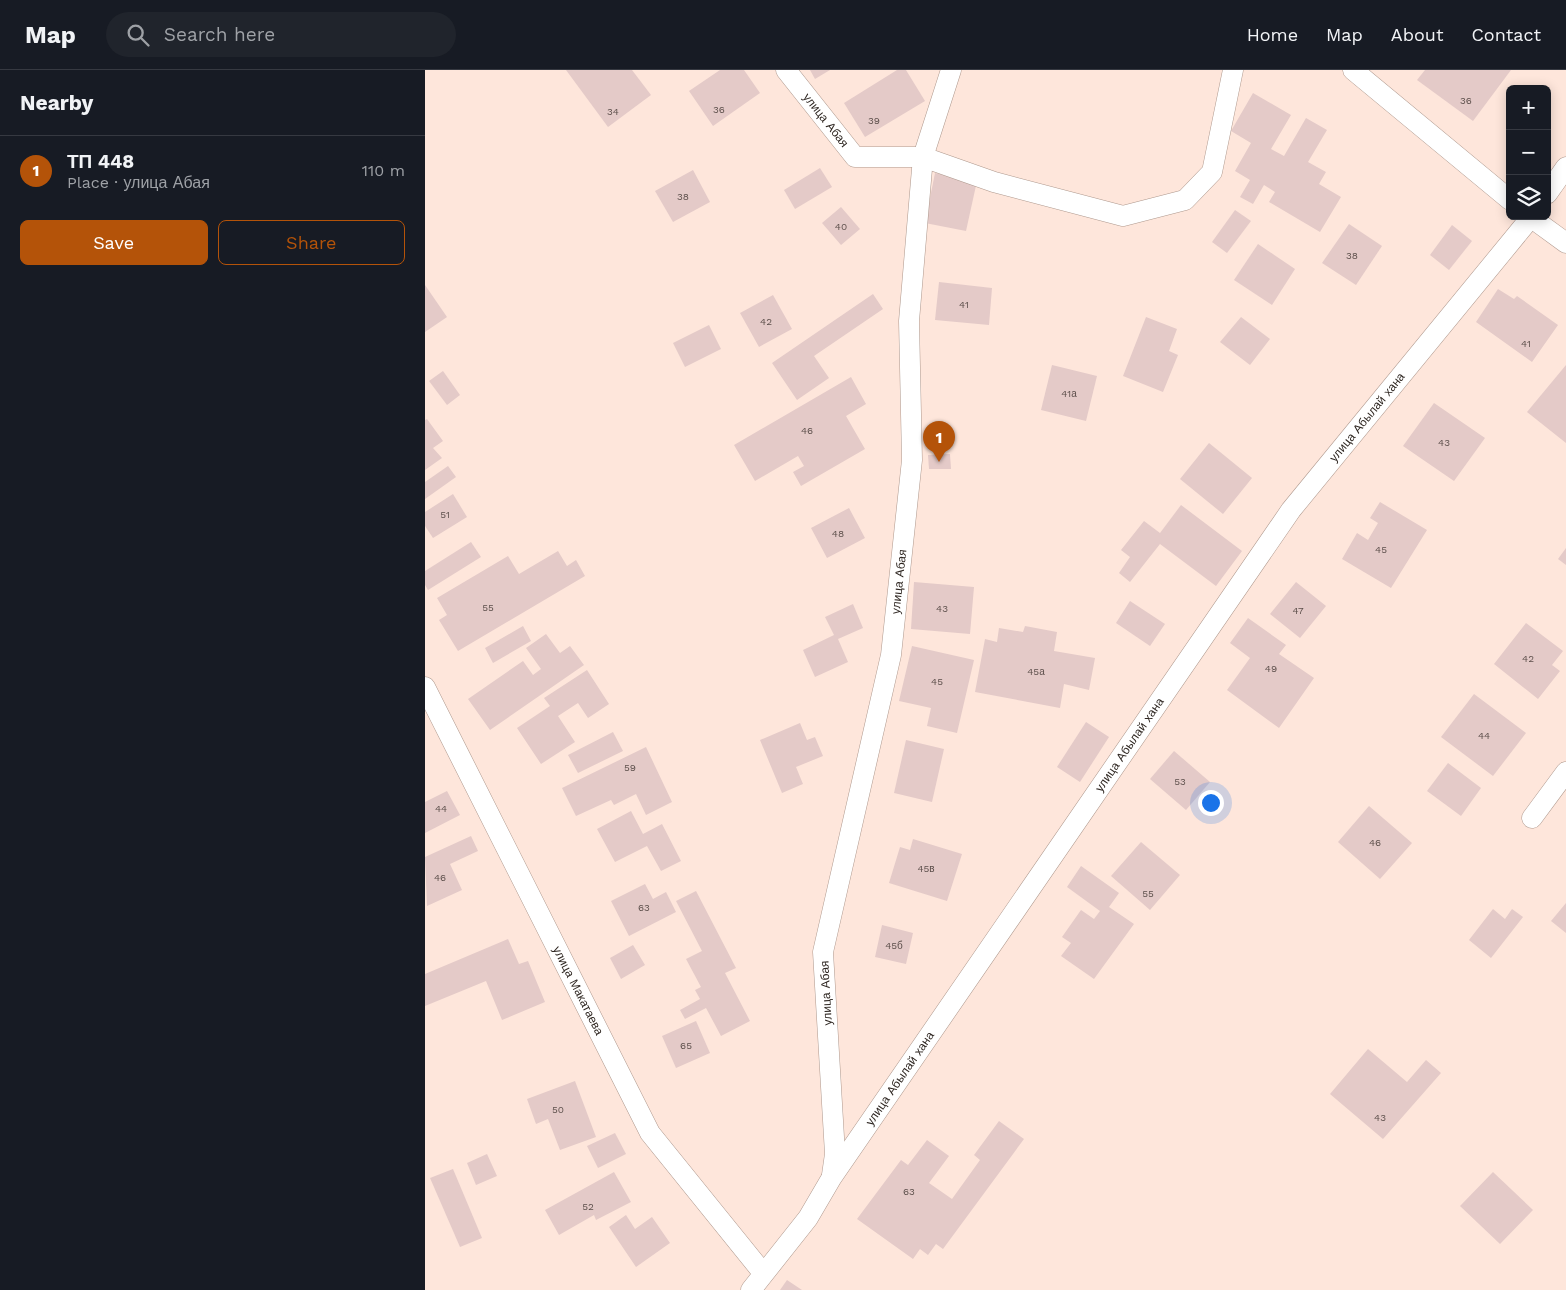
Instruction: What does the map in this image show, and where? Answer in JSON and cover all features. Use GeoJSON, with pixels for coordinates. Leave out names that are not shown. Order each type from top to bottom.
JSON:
{"type":"FeatureCollection","features":[{"type":"Feature","properties":{"kind":"street","name":"улица Абая"},"geometry":{"type":"LineString","coordinates":[[786,70],[855,157],[923,157],[909,321],[912,460],[891,655],[823,952],[835,1154],[832,1177]]}},
{"type":"Feature","properties":{"kind":"street"},"geometry":{"type":"LineString","coordinates":[[951,70],[923,157],[994,182],[1123,216],[1185,200],[1212,172],[1233,70]]}},
{"type":"Feature","properties":{"kind":"street"},"geometry":{"type":"LineString","coordinates":[[1353,70],[1506,197]]}},
{"type":"Feature","properties":{"kind":"street"},"geometry":{"type":"LineString","coordinates":[[1551,189],[1566,168]]}},
{"type":"Feature","properties":{"kind":"street","name":"улица Абылай хана"},"geometry":{"type":"LineString","coordinates":[[751,1290],[808,1218],[832,1177],[1291,510],[1528,220]]}},
{"type":"Feature","properties":{"kind":"street"},"geometry":{"type":"LineString","coordinates":[[1534,220],[1566,244]]}},
{"type":"Feature","properties":{"kind":"street","name":"улица Макатаева"},"geometry":{"type":"LineString","coordinates":[[425,687],[650,1133],[763,1273]]}},
{"type":"Feature","properties":{"kind":"street"},"geometry":{"type":"LineString","coordinates":[[1532,818],[1566,772]]}},
{"type":"Feature","properties":{"kind":"building"},"geometry":{"type":"Polygon","coordinates":[[[566,70],[632,70],[651,95],[608,127],[566,70]]]}},
{"type":"Feature","properties":{"kind":"building"},"geometry":{"type":"Polygon","coordinates":[[[720,70],[744,70],[760,93],[713,126],[689,91],[720,70]]]}},
{"type":"Feature","properties":{"kind":"building"},"geometry":{"type":"Polygon","coordinates":[[[810,70],[830,70],[815,79],[810,70]]]}},
{"type":"Feature","properties":{"kind":"building"},"geometry":{"type":"Polygon","coordinates":[[[897,70],[906,70],[925,101],[865,137],[844,103],[897,70]]]}},
{"type":"Feature","properties":{"kind":"building"},"geometry":{"type":"Polygon","coordinates":[[[1425,70],[1511,70],[1473,121],[1417,80],[1425,70]]]}},
{"type":"Feature","properties":{"kind":"building"},"geometry":{"type":"Polygon","coordinates":[[[1253,93],[1291,115],[1271,149],[1284,156],[1306,118],[1327,130],[1308,162],[1326,172],[1319,184],[1341,197],[1320,232],[1269,202],[1275,192],[1264,185],[1253,204],[1240,197],[1250,180],[1235,171],[1251,143],[1231,131],[1253,93]]]}},
{"type":"Feature","properties":{"kind":"building"},"geometry":{"type":"Polygon","coordinates":[[[820,168],[832,187],[795,209],[784,190],[820,168]]]}},
{"type":"Feature","properties":{"kind":"building"},"geometry":{"type":"Polygon","coordinates":[[[693,170],[710,202],[673,222],[655,191],[693,170]]]}},
{"type":"Feature","properties":{"kind":"building"},"geometry":{"type":"Polygon","coordinates":[[[935,173],[977,181],[966,231],[925,223],[935,173]]]}},
{"type":"Feature","properties":{"kind":"building"},"geometry":{"type":"Polygon","coordinates":[[[841,207],[860,229],[841,245],[822,223],[841,207]]]}},
{"type":"Feature","properties":{"kind":"building"},"geometry":{"type":"Polygon","coordinates":[[[1235,210],[1251,221],[1227,253],[1212,242],[1235,210]]]}},
{"type":"Feature","properties":{"kind":"building"},"geometry":{"type":"Polygon","coordinates":[[[1349,224],[1382,246],[1356,285],[1322,263],[1349,224]]]}},
{"type":"Feature","properties":{"kind":"building"},"geometry":{"type":"Polygon","coordinates":[[[1452,225],[1472,241],[1449,270],[1430,255],[1452,225]]]}},
{"type":"Feature","properties":{"kind":"building"},"geometry":{"type":"Polygon","coordinates":[[[1258,244],[1295,269],[1272,305],[1234,280],[1258,244]]]}},
{"type":"Feature","properties":{"kind":"building"},"geometry":{"type":"Polygon","coordinates":[[[939,282],[992,288],[989,325],[935,320],[939,282]]]}},
{"type":"Feature","properties":{"kind":"building"},"geometry":{"type":"Polygon","coordinates":[[[425,285],[447,317],[425,332],[425,285]]]}},
{"type":"Feature","properties":{"kind":"building"},"geometry":{"type":"Polygon","coordinates":[[[1498,289],[1514,299],[1517,296],[1558,325],[1532,362],[1476,322],[1498,289]]]}},
{"type":"Feature","properties":{"kind":"building"},"geometry":{"type":"Polygon","coordinates":[[[873,294],[883,309],[814,356],[829,378],[797,400],[772,363],[873,294]]]}},
{"type":"Feature","properties":{"kind":"building"},"geometry":{"type":"Polygon","coordinates":[[[773,295],[792,329],[759,347],[740,313],[773,295]]]}},
{"type":"Feature","properties":{"kind":"building"},"geometry":{"type":"Polygon","coordinates":[[[1146,317],[1177,329],[1169,351],[1178,355],[1163,392],[1123,376],[1146,317]]]}},
{"type":"Feature","properties":{"kind":"building"},"geometry":{"type":"Polygon","coordinates":[[[1241,317],[1270,339],[1250,365],[1220,342],[1241,317]]]}},
{"type":"Feature","properties":{"kind":"building"},"geometry":{"type":"Polygon","coordinates":[[[709,325],[721,349],[685,367],[673,343],[709,325]]]}},
{"type":"Feature","properties":{"kind":"building"},"geometry":{"type":"Polygon","coordinates":[[[1052,365],[1097,376],[1086,421],[1041,410],[1052,365]]]}},
{"type":"Feature","properties":{"kind":"building"},"geometry":{"type":"Polygon","coordinates":[[[1566,365],[1566,443],[1527,412],[1566,365]]]}},
{"type":"Feature","properties":{"kind":"building"},"geometry":{"type":"Polygon","coordinates":[[[443,371],[460,395],[447,405],[429,381],[443,371]]]}},
{"type":"Feature","properties":{"kind":"building"},"geometry":{"type":"Polygon","coordinates":[[[851,377],[866,404],[846,416],[865,449],[801,486],[793,472],[804,466],[798,456],[755,481],[734,445],[851,377]]]}},
{"type":"Feature","properties":{"kind":"building"},"geometry":{"type":"Polygon","coordinates":[[[1434,403],[1485,438],[1454,481],[1403,446],[1434,403]]]}},
{"type":"Feature","properties":{"kind":"building"},"geometry":{"type":"Polygon","coordinates":[[[427,419],[443,441],[433,448],[442,458],[425,470],[425,420],[427,419]]]}},
{"type":"Feature","properties":{"kind":"building"},"geometry":{"type":"Polygon","coordinates":[[[1209,443],[1252,478],[1223,514],[1180,479],[1209,443]]]}},
{"type":"Feature","properties":{"kind":"building"},"geometry":{"type":"Polygon","coordinates":[[[950,454],[951,469],[929,469],[928,455],[950,454]]]}},
{"type":"Feature","properties":{"kind":"building"},"geometry":{"type":"Polygon","coordinates":[[[448,466],[456,477],[425,499],[425,482],[448,466]]]}},
{"type":"Feature","properties":{"kind":"building"},"geometry":{"type":"Polygon","coordinates":[[[453,494],[467,517],[433,538],[425,526],[425,512],[453,494]]]}},
{"type":"Feature","properties":{"kind":"building"},"geometry":{"type":"Polygon","coordinates":[[[1380,502],[1427,530],[1391,588],[1342,559],[1357,533],[1368,540],[1378,523],[1370,518],[1380,502]]]}},
{"type":"Feature","properties":{"kind":"building"},"geometry":{"type":"Polygon","coordinates":[[[1181,505],[1242,551],[1216,586],[1160,544],[1130,582],[1119,573],[1130,557],[1121,550],[1144,521],[1160,533],[1181,505]]]}},
{"type":"Feature","properties":{"kind":"building"},"geometry":{"type":"Polygon","coordinates":[[[849,508],[865,538],[827,558],[811,528],[849,508]]]}},
{"type":"Feature","properties":{"kind":"building"},"geometry":{"type":"Polygon","coordinates":[[[471,542],[481,557],[428,590],[425,585],[425,571],[471,542]]]}},
{"type":"Feature","properties":{"kind":"building"},"geometry":{"type":"Polygon","coordinates":[[[1566,548],[1566,565],[1558,559],[1566,548]]]}},
{"type":"Feature","properties":{"kind":"building"},"geometry":{"type":"Polygon","coordinates":[[[558,551],[567,566],[576,560],[585,576],[458,651],[439,620],[447,615],[437,598],[508,556],[519,574],[558,551]]]}},
{"type":"Feature","properties":{"kind":"building"},"geometry":{"type":"Polygon","coordinates":[[[914,582],[974,587],[970,634],[911,629],[914,582]]]}},
{"type":"Feature","properties":{"kind":"building"},"geometry":{"type":"Polygon","coordinates":[[[1296,582],[1326,606],[1300,638],[1270,614],[1296,582]]]}},
{"type":"Feature","properties":{"kind":"building"},"geometry":{"type":"Polygon","coordinates":[[[1130,601],[1165,624],[1150,646],[1116,623],[1130,601]]]}},
{"type":"Feature","properties":{"kind":"building"},"geometry":{"type":"Polygon","coordinates":[[[853,604],[863,628],[838,639],[848,662],[815,677],[803,650],[834,635],[825,617],[853,604]]]}},
{"type":"Feature","properties":{"kind":"building"},"geometry":{"type":"Polygon","coordinates":[[[1248,618],[1286,645],[1279,654],[1314,678],[1279,728],[1227,690],[1250,658],[1230,643],[1248,618]]]}},
{"type":"Feature","properties":{"kind":"building"},"geometry":{"type":"Polygon","coordinates":[[[1526,623],[1563,651],[1552,665],[1560,671],[1538,699],[1494,664],[1526,623]]]}},
{"type":"Feature","properties":{"kind":"building"},"geometry":{"type":"Polygon","coordinates":[[[523,626],[531,641],[493,663],[485,648],[523,626]]]}},
{"type":"Feature","properties":{"kind":"building"},"geometry":{"type":"Polygon","coordinates":[[[1025,626],[1057,632],[1054,651],[1095,658],[1089,690],[1064,684],[1060,708],[975,692],[985,639],[997,642],[999,628],[1023,632],[1025,626]]]}},
{"type":"Feature","properties":{"kind":"building"},"geometry":{"type":"Polygon","coordinates":[[[546,634],[560,653],[570,646],[584,665],[490,730],[468,699],[523,661],[533,675],[541,669],[526,648],[546,634]]]}},
{"type":"Feature","properties":{"kind":"building"},"geometry":{"type":"Polygon","coordinates":[[[912,646],[974,660],[957,733],[927,726],[931,708],[899,701],[912,646]]]}},
{"type":"Feature","properties":{"kind":"building"},"geometry":{"type":"Polygon","coordinates":[[[587,670],[609,704],[588,718],[578,703],[558,716],[575,742],[541,764],[517,728],[550,706],[544,698],[587,670]]]}},
{"type":"Feature","properties":{"kind":"building"},"geometry":{"type":"Polygon","coordinates":[[[1474,694],[1526,733],[1493,776],[1441,737],[1474,694]]]}},
{"type":"Feature","properties":{"kind":"building"},"geometry":{"type":"Polygon","coordinates":[[[1086,722],[1109,737],[1080,782],[1057,767],[1086,722]]]}},
{"type":"Feature","properties":{"kind":"building"},"geometry":{"type":"Polygon","coordinates":[[[800,723],[807,740],[815,737],[823,756],[796,767],[803,784],[782,793],[760,740],[800,723]]]}},
{"type":"Feature","properties":{"kind":"building"},"geometry":{"type":"Polygon","coordinates":[[[613,732],[623,751],[578,773],[568,755],[613,732]]]}},
{"type":"Feature","properties":{"kind":"building"},"geometry":{"type":"Polygon","coordinates":[[[906,740],[944,749],[932,802],[894,793],[906,740]]]}},
{"type":"Feature","properties":{"kind":"building"},"geometry":{"type":"Polygon","coordinates":[[[646,747],[672,802],[646,815],[636,794],[614,805],[611,800],[576,816],[562,788],[646,747]]]}},
{"type":"Feature","properties":{"kind":"building"},"geometry":{"type":"Polygon","coordinates":[[[1174,751],[1210,782],[1186,810],[1150,779],[1174,751]]]}},
{"type":"Feature","properties":{"kind":"building"},"geometry":{"type":"Polygon","coordinates":[[[1448,763],[1481,788],[1461,816],[1427,791],[1448,763]]]}},
{"type":"Feature","properties":{"kind":"building"},"geometry":{"type":"Polygon","coordinates":[[[447,791],[460,815],[425,833],[425,802],[447,791]]]}},
{"type":"Feature","properties":{"kind":"building"},"geometry":{"type":"Polygon","coordinates":[[[1369,806],[1412,843],[1380,879],[1338,842],[1369,806]]]}},
{"type":"Feature","properties":{"kind":"building"},"geometry":{"type":"Polygon","coordinates":[[[631,811],[643,834],[662,824],[681,861],[661,871],[647,846],[615,862],[597,829],[631,811]]]}},
{"type":"Feature","properties":{"kind":"building"},"geometry":{"type":"Polygon","coordinates":[[[471,836],[478,851],[450,864],[462,890],[427,906],[425,857],[471,836]]]}},
{"type":"Feature","properties":{"kind":"building"},"geometry":{"type":"Polygon","coordinates":[[[913,839],[962,854],[947,901],[889,883],[900,847],[910,850],[913,839]]]}},
{"type":"Feature","properties":{"kind":"building"},"geometry":{"type":"Polygon","coordinates":[[[1141,842],[1180,875],[1150,910],[1111,876],[1141,842]]]}},
{"type":"Feature","properties":{"kind":"building"},"geometry":{"type":"Polygon","coordinates":[[[1081,866],[1119,893],[1109,907],[1134,924],[1094,979],[1061,956],[1071,943],[1062,937],[1081,910],[1094,919],[1100,911],[1067,887],[1081,866]]]}},
{"type":"Feature","properties":{"kind":"building"},"geometry":{"type":"Polygon","coordinates":[[[645,884],[653,899],[666,892],[676,912],[629,936],[611,901],[645,884]]]}},
{"type":"Feature","properties":{"kind":"building"},"geometry":{"type":"Polygon","coordinates":[[[696,891],[736,968],[725,973],[750,1021],[721,1036],[706,1008],[685,1019],[680,1010],[700,999],[695,990],[701,987],[686,959],[702,951],[676,901],[696,891]]]}},
{"type":"Feature","properties":{"kind":"building"},"geometry":{"type":"Polygon","coordinates":[[[1566,903],[1566,933],[1551,921],[1566,903]]]}},
{"type":"Feature","properties":{"kind":"building"},"geometry":{"type":"Polygon","coordinates":[[[1493,909],[1505,919],[1512,909],[1523,917],[1491,958],[1469,940],[1493,909]]]}},
{"type":"Feature","properties":{"kind":"building"},"geometry":{"type":"Polygon","coordinates":[[[882,925],[913,933],[906,964],[875,957],[882,925]]]}},
{"type":"Feature","properties":{"kind":"building"},"geometry":{"type":"Polygon","coordinates":[[[508,939],[519,964],[528,961],[545,1002],[502,1020],[486,981],[425,1006],[425,974],[508,939]]]}},
{"type":"Feature","properties":{"kind":"building"},"geometry":{"type":"Polygon","coordinates":[[[633,945],[645,965],[621,979],[610,958],[633,945]]]}},
{"type":"Feature","properties":{"kind":"building"},"geometry":{"type":"Polygon","coordinates":[[[696,1021],[710,1053],[676,1068],[662,1036],[696,1021]]]}},
{"type":"Feature","properties":{"kind":"building"},"geometry":{"type":"Polygon","coordinates":[[[1368,1049],[1407,1082],[1426,1060],[1441,1073],[1383,1139],[1330,1094],[1368,1049]]]}},
{"type":"Feature","properties":{"kind":"building"},"geometry":{"type":"Polygon","coordinates":[[[575,1081],[596,1137],[560,1150],[548,1119],[536,1124],[527,1099],[575,1081]]]}},
{"type":"Feature","properties":{"kind":"building"},"geometry":{"type":"Polygon","coordinates":[[[999,1121],[1024,1139],[943,1249],[936,1244],[928,1255],[920,1249],[913,1259],[857,1219],[901,1160],[908,1165],[927,1140],[949,1156],[929,1183],[952,1199],[980,1160],[974,1155],[999,1121]]]}},
{"type":"Feature","properties":{"kind":"building"},"geometry":{"type":"Polygon","coordinates":[[[615,1133],[626,1154],[598,1168],[587,1146],[615,1133]]]}},
{"type":"Feature","properties":{"kind":"building"},"geometry":{"type":"Polygon","coordinates":[[[487,1154],[497,1176],[476,1185],[467,1163],[487,1154]]]}},
{"type":"Feature","properties":{"kind":"building"},"geometry":{"type":"Polygon","coordinates":[[[453,1169],[482,1238],[460,1247],[430,1178],[453,1169]]]}},
{"type":"Feature","properties":{"kind":"building"},"geometry":{"type":"Polygon","coordinates":[[[614,1172],[631,1202],[596,1220],[594,1215],[559,1235],[545,1210],[614,1172]]]}},
{"type":"Feature","properties":{"kind":"building"},"geometry":{"type":"Polygon","coordinates":[[[1493,1172],[1533,1210],[1500,1244],[1460,1206],[1493,1172]]]}},
{"type":"Feature","properties":{"kind":"building"},"geometry":{"type":"Polygon","coordinates":[[[626,1215],[635,1229],[652,1217],[670,1243],[636,1267],[609,1227],[626,1215]]]}},
{"type":"Feature","properties":{"kind":"building"},"geometry":{"type":"Polygon","coordinates":[[[787,1280],[802,1290],[780,1290],[787,1280]]]}},
{"type":"Feature","properties":{"kind":"place","name":"ТП 448"},"geometry":{"type":"Point","coordinates":[939,462]}}]}
